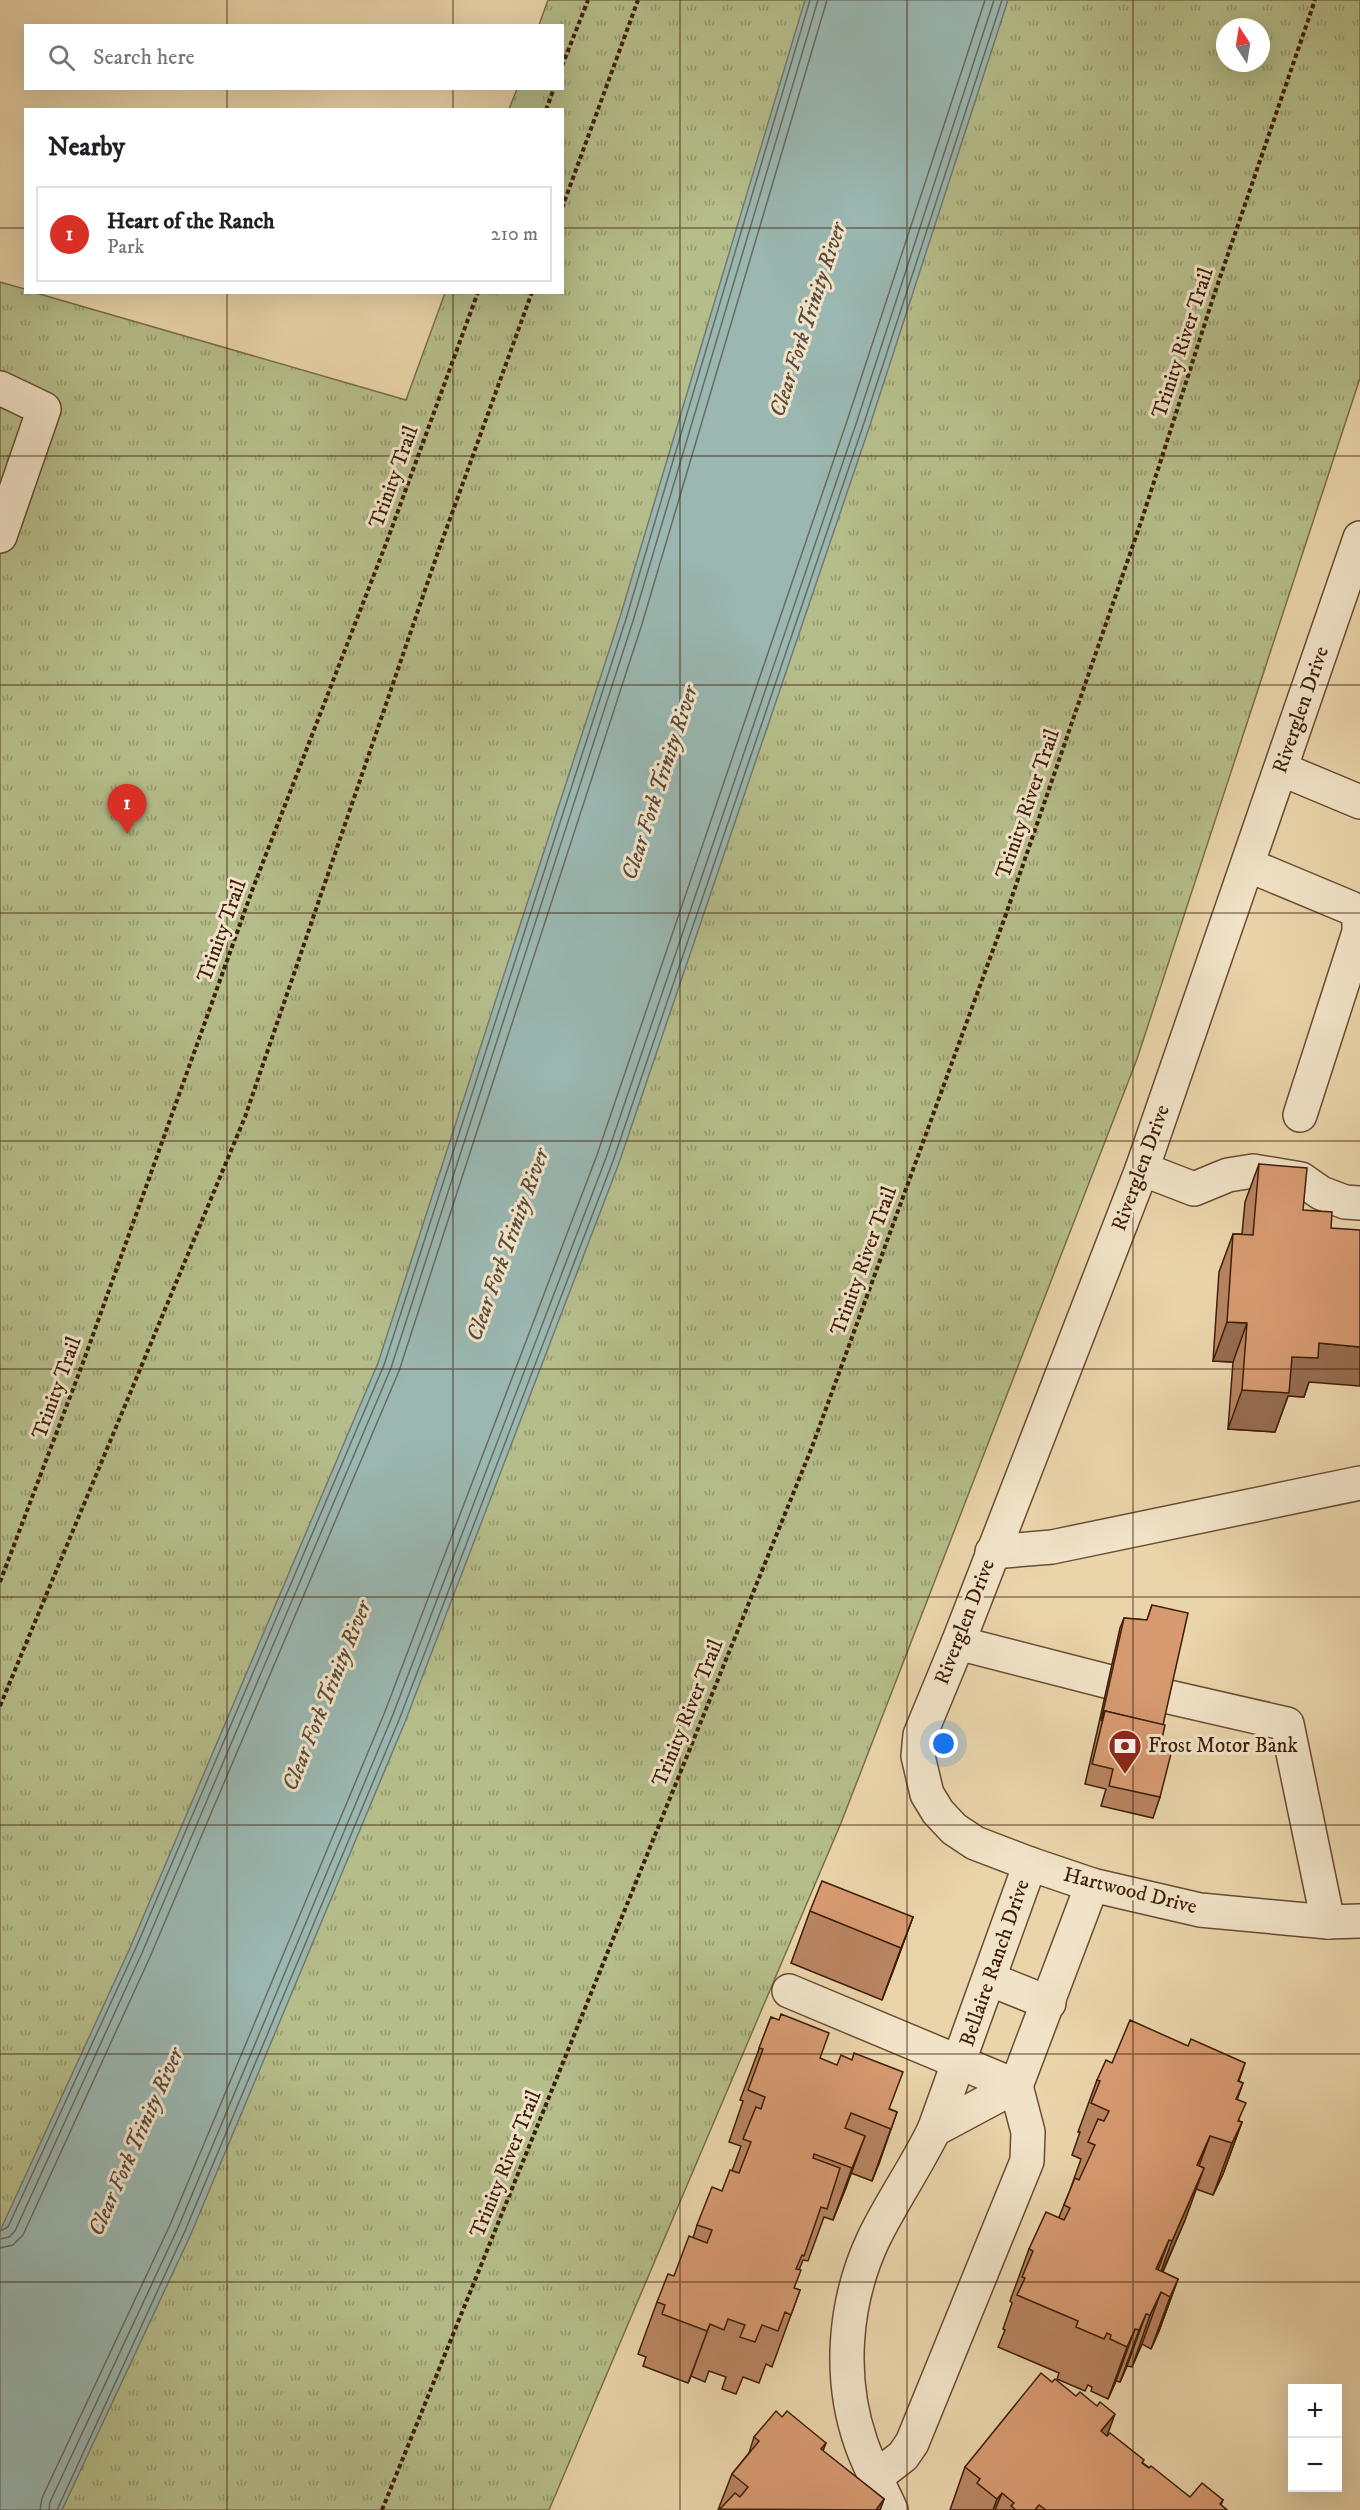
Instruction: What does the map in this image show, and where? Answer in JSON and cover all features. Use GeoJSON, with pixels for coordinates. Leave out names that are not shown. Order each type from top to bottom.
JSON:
{"type":"FeatureCollection","features":[{"type":"Feature","properties":{"kind":"street"},"geometry":{"type":"LineString","coordinates":[[0,388],[44,409],[0,536]]}},
{"type":"Feature","properties":{"kind":"street","name":"Riverglen Drive"},"geometry":{"type":"LineString","coordinates":[[927,1794],[918,1756],[920,1735],[1142,1169],[1281,769],[1352,583],[1360,537]]}},
{"type":"Feature","properties":{"kind":"street"},"geometry":{"type":"LineString","coordinates":[[1281,769],[1360,802]]}},
{"type":"Feature","properties":{"kind":"street"},"geometry":{"type":"LineString","coordinates":[[1248,865],[1351,908],[1359,915],[1359,932],[1300,1115]]}},
{"type":"Feature","properties":{"kind":"street"},"geometry":{"type":"LineString","coordinates":[[1142,1169],[1194,1189],[1228,1175],[1253,1171],[1301,1179],[1321,1193],[1345,1202],[1360,1203]]}},
{"type":"Feature","properties":{"kind":"street"},"geometry":{"type":"LineString","coordinates":[[992,1552],[1053,1547],[1360,1483]]}},
{"type":"Feature","properties":{"kind":"street"},"geometry":{"type":"LineString","coordinates":[[958,1643],[1110,1682]]}},
{"type":"Feature","properties":{"kind":"street"},"geometry":{"type":"LineString","coordinates":[[1169,1697],[1287,1724],[1344,1921]]}},
{"type":"Feature","properties":{"kind":"street","name":"Hartwood Drive"},"geometry":{"type":"LineString","coordinates":[[927,1794],[938,1812],[954,1829],[975,1843],[1092,1885],[1200,1910],[1252,1917],[1344,1921]]}},
{"type":"Feature","properties":{"kind":"street","name":"Bellaire Ranch Drive"},"geometry":{"type":"LineString","coordinates":[[891,2510],[861,2444],[852,2412],[847,2348],[854,2295],[873,2241],[934,2130],[1030,1864]]}},
{"type":"Feature","properties":{"kind":"street"},"geometry":{"type":"LineString","coordinates":[[876,2477],[903,2456],[912,2443],[1027,2162],[1028,2132],[1016,2086],[1092,1885]]}},
{"type":"Feature","properties":{"kind":"street"},"geometry":{"type":"LineString","coordinates":[[989,1979],[1049,2003]]}},
{"type":"Feature","properties":{"kind":"street"},"geometry":{"type":"LineString","coordinates":[[789,1991],[1016,2086]]}},
{"type":"Feature","properties":{"kind":"street"},"geometry":{"type":"LineString","coordinates":[[934,2130],[1016,2086]]}},
{"type":"Feature","properties":{"kind":"path"},"geometry":{"type":"LineString","coordinates":[[564,61],[588,0]]}},
{"type":"Feature","properties":{"kind":"path"},"geometry":{"type":"LineString","coordinates":[[564,203],[638,0]]}},
{"type":"Feature","properties":{"kind":"path","name":"Trinity River Trail"},"geometry":{"type":"LineString","coordinates":[[382,2510],[812,1447],[1005,917],[1139,527],[1214,295],[1316,0]]}},
{"type":"Feature","properties":{"kind":"path"},"geometry":{"type":"LineString","coordinates":[[547,108],[553,90]]}},
{"type":"Feature","properties":{"kind":"path","name":"Trinity Trail"},"geometry":{"type":"LineString","coordinates":[[0,1582],[84,1360],[253,888],[382,552],[477,294]]}},
{"type":"Feature","properties":{"kind":"path"},"geometry":{"type":"LineString","coordinates":[[0,1706],[245,1117],[438,552],[531,294]]}},
{"type":"Feature","properties":{"kind":"green space"},"geometry":{"type":"Polygon","coordinates":[[[548,0],[1360,0],[1360,378],[1137,1059],[841,1823],[549,2510],[0,2510],[0,282],[24,289],[24,294],[39,294],[406,400],[445,294],[564,294],[564,108],[509,108],[517,90],[564,90],[564,24],[539,24],[548,0]]]}},
{"type":"Feature","properties":{"kind":"water","name":"Clear Fork Trinity River"},"geometry":{"type":"Polygon","coordinates":[[[805,0],[1008,0],[869,428],[619,1163],[405,1722],[191,2234],[62,2510],[0,2510],[0,2231],[130,1948],[378,1363],[620,617],[805,0]]]}},
{"type":"Feature","properties":{"kind":"building"},"geometry":{"type":"Polygon","coordinates":[[[1259,1164],[1307,1168],[1303,1210],[1332,1212],[1331,1228],[1360,1230],[1360,1347],[1319,1343],[1318,1358],[1292,1357],[1289,1393],[1242,1390],[1247,1323],[1227,1322],[1233,1234],[1253,1235],[1259,1164]]]}},
{"type":"Feature","properties":{"kind":"building"},"geometry":{"type":"Polygon","coordinates":[[[1152,1605],[1188,1613],[1163,1725],[1105,1711],[1101,1721],[1124,1618],[1147,1620],[1152,1605]]]}},
{"type":"Feature","properties":{"kind":"building","name":"Frost Motor Bank"},"geometry":{"type":"Polygon","coordinates":[[[1105,1711],[1165,1725],[1161,1743],[1173,1746],[1160,1797],[1109,1786],[1113,1769],[1092,1764],[1105,1711]]]}},
{"type":"Feature","properties":{"kind":"building"},"geometry":{"type":"Polygon","coordinates":[[[822,1881],[913,1917],[901,1948],[810,1911],[822,1881]]]}},
{"type":"Feature","properties":{"kind":"building"},"geometry":{"type":"Polygon","coordinates":[[[781,2014],[829,2033],[820,2058],[837,2065],[841,2055],[852,2060],[854,2053],[903,2072],[889,2109],[897,2112],[891,2129],[851,2113],[845,2128],[865,2136],[852,2168],[814,2154],[813,2158],[840,2168],[827,2209],[821,2207],[804,2256],[802,2255],[796,2269],[801,2270],[794,2288],[800,2290],[791,2315],[785,2312],[778,2331],[762,2325],[755,2342],[740,2337],[745,2325],[728,2319],[724,2330],[710,2324],[707,2331],[662,2314],[665,2305],[657,2302],[668,2274],[674,2276],[689,2236],[707,2243],[712,2230],[697,2225],[712,2187],[722,2191],[730,2170],[739,2173],[751,2142],[743,2139],[756,2107],[761,2109],[765,2097],[748,2090],[763,2049],[759,2048],[771,2017],[779,2020],[781,2014]]]}},
{"type":"Feature","properties":{"kind":"building"},"geometry":{"type":"Polygon","coordinates":[[[1130,2020],[1188,2046],[1191,2039],[1245,2063],[1238,2081],[1243,2083],[1236,2099],[1246,2103],[1238,2121],[1242,2122],[1232,2143],[1210,2136],[1197,2165],[1204,2168],[1172,2241],[1169,2240],[1156,2269],[1178,2279],[1170,2297],[1161,2292],[1150,2315],[1146,2314],[1139,2330],[1135,2329],[1127,2347],[1110,2339],[1111,2335],[1107,2333],[1104,2339],[1076,2327],[1078,2321],[1017,2295],[1033,2251],[1029,2249],[1046,2212],[1064,2220],[1070,2208],[1064,2205],[1075,2178],[1079,2180],[1095,2145],[1088,2142],[1098,2119],[1104,2121],[1109,2111],[1091,2103],[1100,2081],[1097,2080],[1106,2060],[1112,2063],[1130,2020]]]}},
{"type":"Feature","properties":{"kind":"building"},"geometry":{"type":"Polygon","coordinates":[[[1041,2373],[1052,2382],[1055,2379],[1076,2396],[1080,2392],[1097,2406],[1100,2402],[1115,2414],[1101,2431],[1107,2436],[1110,2433],[1144,2460],[1142,2463],[1149,2468],[1151,2466],[1190,2497],[1202,2483],[1223,2500],[1220,2504],[1227,2510],[1046,2510],[1039,2505],[1035,2510],[1016,2510],[1011,2506],[1014,2503],[1002,2493],[997,2499],[977,2483],[980,2479],[965,2467],[1041,2373]]]}},
{"type":"Feature","properties":{"kind":"building"},"geometry":{"type":"Polygon","coordinates":[[[776,2411],[782,2417],[787,2411],[826,2443],[821,2449],[884,2499],[876,2510],[720,2509],[735,2493],[740,2497],[748,2487],[732,2474],[759,2441],[754,2437],[776,2411]]]}},
{"type":"Feature","properties":{"kind":"place","name":"Heart of the Ranch"},"geometry":{"type":"Point","coordinates":[127,834]}},
{"type":"Feature","properties":{"kind":"place","name":"Frost Motor Bank"},"geometry":{"type":"Point","coordinates":[1125,1775]}}]}
